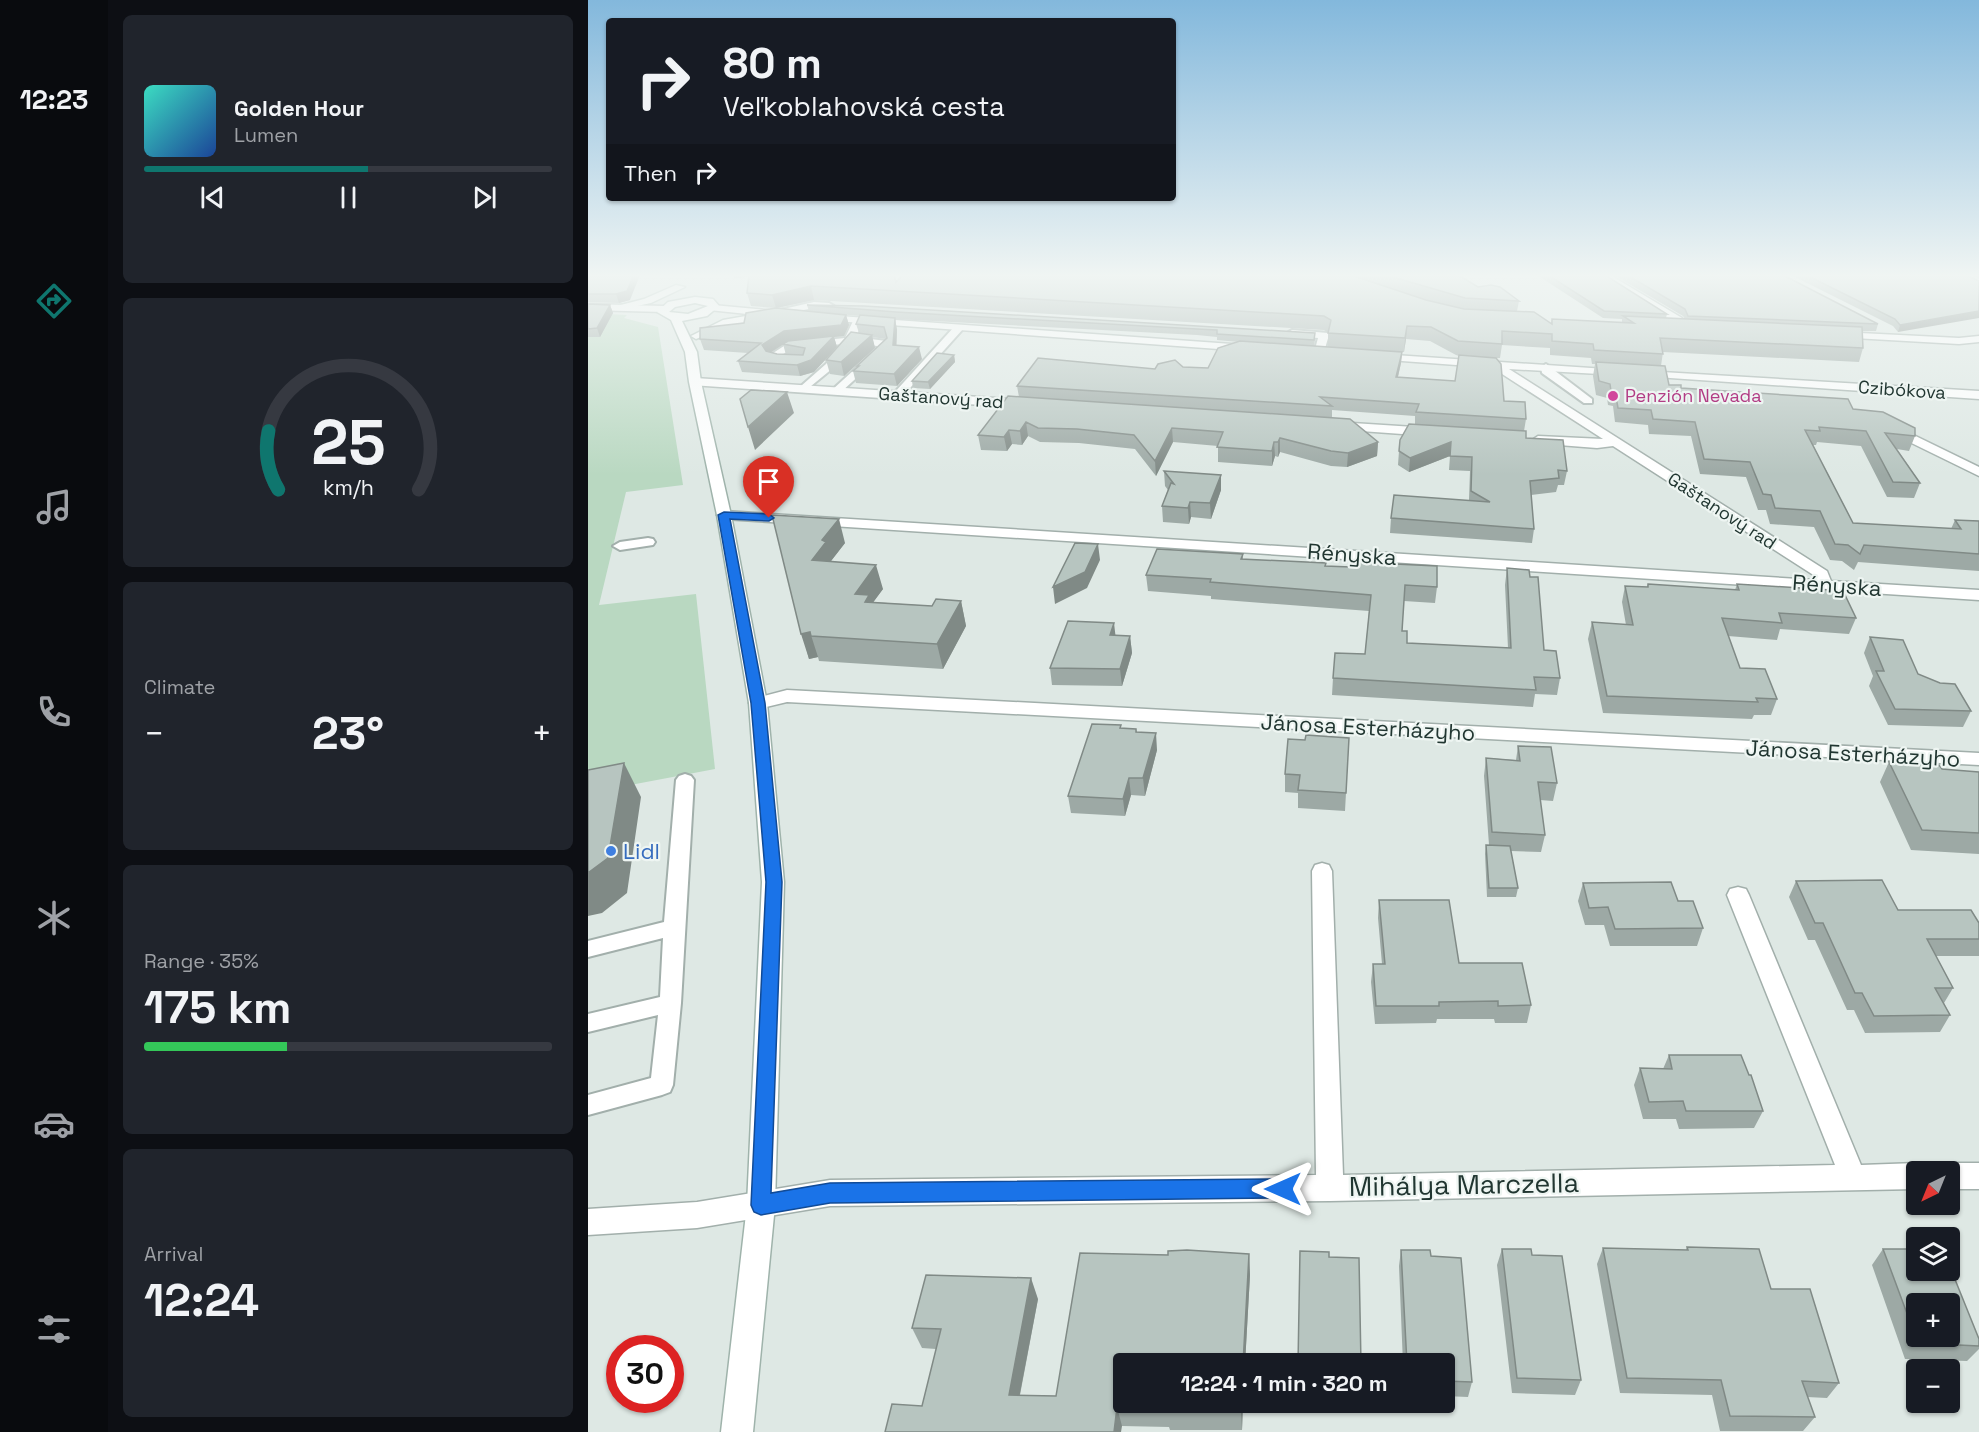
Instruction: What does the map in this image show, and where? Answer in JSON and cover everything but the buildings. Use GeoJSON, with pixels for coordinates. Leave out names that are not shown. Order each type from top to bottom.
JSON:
{"type":"FeatureCollection","features":[{"type":"Feature","properties":{"kind":"street"},"geometry":{"type":"LineString","coordinates":[[686,342],[691,352],[695,382],[724,515],[758,703],[774,882],[761,1205],[737,1432]]}},
{"type":"Feature","properties":{"kind":"street"},"geometry":{"type":"LineString","coordinates":[[691,352],[694,342]]}},
{"type":"Feature","properties":{"kind":"street"},"geometry":{"type":"LineString","coordinates":[[1153,342],[1262,349]]}},
{"type":"Feature","properties":{"kind":"street","name":"Czibókova"},"geometry":{"type":"LineString","coordinates":[[1365,356],[1979,395]]}},
{"type":"Feature","properties":{"kind":"street","name":"Gaštanový rad"},"geometry":{"type":"LineString","coordinates":[[1501,364],[1503,370],[1822,574],[1824,584]]}},
{"type":"Feature","properties":{"kind":"street","name":"Gaštanový rad"},"geometry":{"type":"LineString","coordinates":[[695,382],[1040,405]]}},
{"type":"Feature","properties":{"kind":"street"},"geometry":{"type":"LineString","coordinates":[[1803,384],[1834,399]]}},
{"type":"Feature","properties":{"kind":"street"},"geometry":{"type":"LineString","coordinates":[[1876,420],[1979,472]]}},
{"type":"Feature","properties":{"kind":"street"},"geometry":{"type":"LineString","coordinates":[[1324,425],[1443,433]]}},
{"type":"Feature","properties":{"kind":"street"},"geometry":{"type":"LineString","coordinates":[[1526,439],[1597,444],[1614,442]]}},
{"type":"Feature","properties":{"kind":"street","name":"Rényska"},"geometry":{"type":"LineString","coordinates":[[724,515],[1979,595]]}},
{"type":"Feature","properties":{"kind":"street","name":"Jánosa Esterházyho"},"geometry":{"type":"LineString","coordinates":[[758,703],[787,696],[1979,759]]}},
{"type":"Feature","properties":{"kind":"street"},"geometry":{"type":"LineString","coordinates":[[1322,871],[1330,1188]]}},
{"type":"Feature","properties":{"kind":"street"},"geometry":{"type":"LineString","coordinates":[[1738,895],[1853,1176]]}},
{"type":"Feature","properties":{"kind":"street","name":"Mihálya Marczella"},"geometry":{"type":"LineString","coordinates":[[588,1222],[697,1215],[830,1193],[1330,1188],[1906,1176]]}},
{"type":"Feature","properties":{"kind":"street"},"geometry":{"type":"LineString","coordinates":[[1960,1176],[1979,1176]]}},
{"type":"Feature","properties":{"kind":"lane"},"geometry":{"type":"LineString","coordinates":[[802,362],[783,361],[772,357],[787,347],[835,342]]}},
{"type":"Feature","properties":{"kind":"lane"},"geometry":{"type":"LineString","coordinates":[[806,388],[834,363],[851,342]]}},
{"type":"Feature","properties":{"kind":"lane"},"geometry":{"type":"LineString","coordinates":[[837,390],[882,350],[882,343],[870,342]]}},
{"type":"Feature","properties":{"kind":"lane"},"geometry":{"type":"LineString","coordinates":[[898,394],[946,342]]}},
{"type":"Feature","properties":{"kind":"lane"},"geometry":{"type":"LineString","coordinates":[[1319,353],[1322,342]]}},
{"type":"Feature","properties":{"kind":"lane"},"geometry":{"type":"LineString","coordinates":[[820,363],[834,363]]}},
{"type":"Feature","properties":{"kind":"lane"},"geometry":{"type":"LineString","coordinates":[[1546,367],[1546,372],[1588,401]]}},
{"type":"Feature","properties":{"kind":"lane"},"geometry":{"type":"LineString","coordinates":[[620,546],[648,542]]}},
{"type":"Feature","properties":{"kind":"lane"},"geometry":{"type":"LineString","coordinates":[[588,1105],[662,1085],[670,1003],[685,780]]}},
{"type":"Feature","properties":{"kind":"lane"},"geometry":{"type":"LineString","coordinates":[[588,949],[674,927]]}},
{"type":"Feature","properties":{"kind":"lane"},"geometry":{"type":"LineString","coordinates":[[588,1023],[670,1003]]}},
{"type":"Feature","properties":{"kind":"green space"},"geometry":{"type":"Polygon","coordinates":[[[588,342],[660,342],[683,485],[626,492],[599,605],[696,594],[715,769],[588,793],[588,342]]]}},
{"type":"Feature","properties":{"kind":"place","name":"Penzión Nevada"},"geometry":{"type":"Point","coordinates":[1613,396]}},
{"type":"Feature","properties":{"kind":"place","name":"Lidl"},"geometry":{"type":"Point","coordinates":[611,851]}},
{"type":"Feature","properties":{"kind":"route"},"geometry":{"type":"LineString","coordinates":[[769,518],[724,515],[758,703],[774,882],[761,1205],[830,1193],[1283,1189]]}}]}
